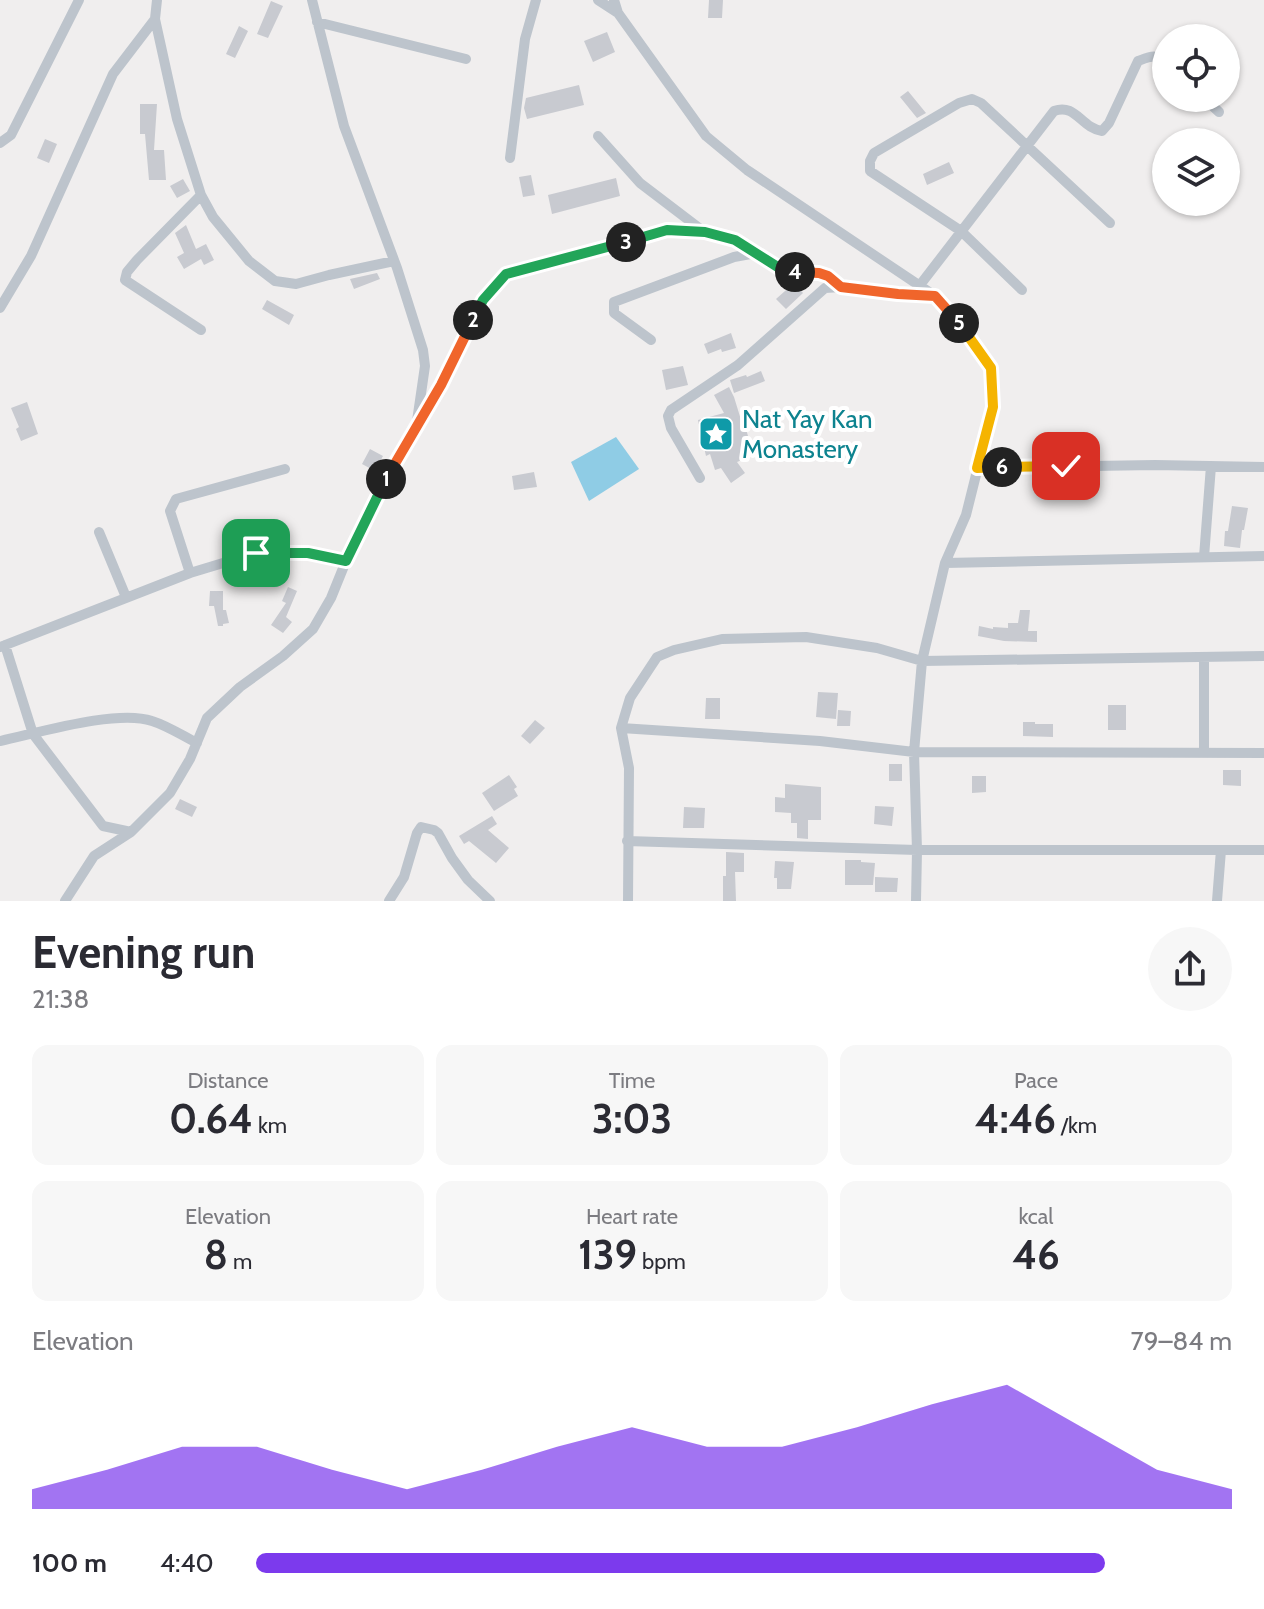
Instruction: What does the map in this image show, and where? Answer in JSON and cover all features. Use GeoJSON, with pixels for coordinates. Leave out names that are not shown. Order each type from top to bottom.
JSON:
{"type":"FeatureCollection","features":[{"type":"Feature","properties":{"kind":"street"},"geometry":{"type":"LineString","coordinates":[[0,143],[11,135],[79,0]]}},
{"type":"Feature","properties":{"kind":"street"},"geometry":{"type":"LineString","coordinates":[[157,0],[155,19],[177,119],[201,195],[213,217],[249,261],[275,281],[296,284],[394,261]]}},
{"type":"Feature","properties":{"kind":"street"},"geometry":{"type":"LineString","coordinates":[[312,0],[344,126],[423,350],[425,366],[416,427]]}},
{"type":"Feature","properties":{"kind":"street"},"geometry":{"type":"LineString","coordinates":[[510,158],[525,39],[536,0]]}},
{"type":"Feature","properties":{"kind":"street"},"geometry":{"type":"LineString","coordinates":[[598,0],[618,13]]}},
{"type":"Feature","properties":{"kind":"street"},"geometry":{"type":"LineString","coordinates":[[614,0],[618,13],[706,136],[747,170],[935,296],[953,315],[991,368],[993,407],[966,515],[945,563],[922,661],[914,752],[916,901]]}},
{"type":"Feature","properties":{"kind":"street"},"geometry":{"type":"LineString","coordinates":[[0,308],[31,256],[113,74],[155,19]]}},
{"type":"Feature","properties":{"kind":"street"},"geometry":{"type":"LineString","coordinates":[[317,22],[466,59]]}},
{"type":"Feature","properties":{"kind":"street"},"geometry":{"type":"LineString","coordinates":[[920,285],[1054,111],[1068,109],[1092,130],[1102,131],[1109,123],[1138,61],[1152,56]]}},
{"type":"Feature","properties":{"kind":"street"},"geometry":{"type":"LineString","coordinates":[[1022,290],[961,231],[870,171],[874,153],[959,103],[972,99],[981,103],[1110,223]]}},
{"type":"Feature","properties":{"kind":"street"},"geometry":{"type":"LineString","coordinates":[[598,136],[640,183],[705,232]]}},
{"type":"Feature","properties":{"kind":"street"},"geometry":{"type":"LineString","coordinates":[[201,195],[137,260],[127,272],[125,280],[201,330]]}},
{"type":"Feature","properties":{"kind":"street"},"geometry":{"type":"LineString","coordinates":[[65,901],[94,856],[131,832],[170,793],[190,759],[207,718],[240,687],[283,656],[313,629],[331,598],[390,472],[441,385],[483,300],[506,274],[667,230],[705,232],[735,240],[784,271],[819,273],[841,287]]}},
{"type":"Feature","properties":{"kind":"street"},"geometry":{"type":"LineString","coordinates":[[651,340],[614,313],[614,302],[734,257],[756,253]]}},
{"type":"Feature","properties":{"kind":"street"},"geometry":{"type":"LineString","coordinates":[[700,478],[671,428],[668,416],[671,410],[738,365],[825,288],[935,296]]}},
{"type":"Feature","properties":{"kind":"street"},"geometry":{"type":"LineString","coordinates":[[1204,557],[1211,466]]}},
{"type":"Feature","properties":{"kind":"street"},"geometry":{"type":"LineString","coordinates":[[977,468],[1264,467]]}},
{"type":"Feature","properties":{"kind":"street"},"geometry":{"type":"LineString","coordinates":[[190,573],[170,511],[176,499],[285,469]]}},
{"type":"Feature","properties":{"kind":"street"},"geometry":{"type":"LineString","coordinates":[[99,532],[126,597]]}},
{"type":"Feature","properties":{"kind":"street"},"geometry":{"type":"LineString","coordinates":[[131,832],[103,826],[33,734],[2,646],[190,573],[256,553],[308,553],[346,561]]}},
{"type":"Feature","properties":{"kind":"street"},"geometry":{"type":"LineString","coordinates":[[945,563],[1264,556]]}},
{"type":"Feature","properties":{"kind":"street"},"geometry":{"type":"LineString","coordinates":[[628,901],[629,768],[621,728],[630,698],[657,657],[674,650],[722,639],[806,637],[877,648],[922,661],[1264,656]]}},
{"type":"Feature","properties":{"kind":"street"},"geometry":{"type":"LineString","coordinates":[[1204,657],[1204,752]]}},
{"type":"Feature","properties":{"kind":"street"},"geometry":{"type":"LineString","coordinates":[[0,741],[124,718],[150,720],[197,743]]}},
{"type":"Feature","properties":{"kind":"street"},"geometry":{"type":"LineString","coordinates":[[621,728],[820,741],[914,752],[1264,753]]}},
{"type":"Feature","properties":{"kind":"street"},"geometry":{"type":"LineString","coordinates":[[389,901],[404,877],[421,827],[438,833],[468,880],[490,901]]}},
{"type":"Feature","properties":{"kind":"street"},"geometry":{"type":"LineString","coordinates":[[627,841],[917,850],[1264,850]]}},
{"type":"Feature","properties":{"kind":"street"},"geometry":{"type":"LineString","coordinates":[[1217,901],[1221,850]]}},
{"type":"Feature","properties":{"kind":"water"},"geometry":{"type":"Polygon","coordinates":[[[616,437],[639,469],[589,501],[571,462],[616,437]]]}},
{"type":"Feature","properties":{"kind":"building"},"geometry":{"type":"Polygon","coordinates":[[[709,0],[723,0],[722,18],[708,18],[709,0]]]}},
{"type":"Feature","properties":{"kind":"building"},"geometry":{"type":"Polygon","coordinates":[[[271,1],[283,6],[268,38],[257,34],[271,1]]]}},
{"type":"Feature","properties":{"kind":"building"},"geometry":{"type":"Polygon","coordinates":[[[239,26],[248,31],[235,58],[226,54],[239,26]]]}},
{"type":"Feature","properties":{"kind":"building"},"geometry":{"type":"Polygon","coordinates":[[[607,32],[615,52],[593,62],[584,41],[607,32]]]}},
{"type":"Feature","properties":{"kind":"building"},"geometry":{"type":"Polygon","coordinates":[[[579,85],[584,105],[527,119],[524,108],[526,98],[579,85]]]}},
{"type":"Feature","properties":{"kind":"building"},"geometry":{"type":"Polygon","coordinates":[[[908,91],[926,113],[917,118],[900,97],[908,91]]]}},
{"type":"Feature","properties":{"kind":"building"},"geometry":{"type":"Polygon","coordinates":[[[140,104],[157,104],[154,150],[164,150],[166,180],[149,180],[145,134],[140,134],[140,104]]]}},
{"type":"Feature","properties":{"kind":"building"},"geometry":{"type":"Polygon","coordinates":[[[45,139],[57,144],[49,163],[37,158],[45,139]]]}},
{"type":"Feature","properties":{"kind":"building"},"geometry":{"type":"Polygon","coordinates":[[[949,162],[954,173],[927,185],[923,174],[949,162]]]}},
{"type":"Feature","properties":{"kind":"building"},"geometry":{"type":"Polygon","coordinates":[[[531,175],[535,195],[523,197],[519,177],[531,175]]]}},
{"type":"Feature","properties":{"kind":"building"},"geometry":{"type":"Polygon","coordinates":[[[616,178],[620,196],[552,214],[548,195],[616,178]]]}},
{"type":"Feature","properties":{"kind":"building"},"geometry":{"type":"Polygon","coordinates":[[[183,179],[190,191],[177,198],[170,186],[183,179]]]}},
{"type":"Feature","properties":{"kind":"building"},"geometry":{"type":"Polygon","coordinates":[[[186,225],[196,249],[206,244],[214,260],[204,265],[201,259],[184,269],[177,257],[184,253],[175,233],[186,225]]]}},
{"type":"Feature","properties":{"kind":"building"},"geometry":{"type":"Polygon","coordinates":[[[377,273],[380,279],[354,289],[350,279],[377,273]]]}},
{"type":"Feature","properties":{"kind":"building"},"geometry":{"type":"Polygon","coordinates":[[[794,283],[803,293],[786,309],[776,299],[794,283]]]}},
{"type":"Feature","properties":{"kind":"building"},"geometry":{"type":"Polygon","coordinates":[[[267,300],[294,315],[289,325],[262,309],[267,300]]]}},
{"type":"Feature","properties":{"kind":"building"},"geometry":{"type":"Polygon","coordinates":[[[731,333],[736,348],[708,354],[704,344],[731,333]]]}},
{"type":"Feature","properties":{"kind":"building"},"geometry":{"type":"Polygon","coordinates":[[[683,366],[688,385],[666,390],[662,370],[683,366]]]}},
{"type":"Feature","properties":{"kind":"building"},"geometry":{"type":"Polygon","coordinates":[[[761,371],[765,381],[734,393],[730,380],[761,371]]]}},
{"type":"Feature","properties":{"kind":"building"},"geometry":{"type":"Polygon","coordinates":[[[729,387],[750,443],[744,444],[749,457],[737,462],[745,473],[731,483],[721,468],[715,470],[710,454],[706,456],[698,420],[724,413],[714,395],[729,387]]]}},
{"type":"Feature","properties":{"kind":"building"},"geometry":{"type":"Polygon","coordinates":[[[27,402],[38,434],[21,441],[11,408],[27,402]]]}},
{"type":"Feature","properties":{"kind":"building"},"geometry":{"type":"Polygon","coordinates":[[[370,449],[383,456],[375,471],[362,464],[370,449]]]}},
{"type":"Feature","properties":{"kind":"building"},"geometry":{"type":"Polygon","coordinates":[[[534,472],[537,487],[514,490],[512,476],[534,472]]]}},
{"type":"Feature","properties":{"kind":"building"},"geometry":{"type":"Polygon","coordinates":[[[1232,506],[1248,508],[1240,548],[1224,546],[1232,506]]]}},
{"type":"Feature","properties":{"kind":"building"},"geometry":{"type":"Polygon","coordinates":[[[288,587],[297,591],[286,617],[292,622],[283,633],[271,625],[286,603],[282,601],[288,587]]]}},
{"type":"Feature","properties":{"kind":"building"},"geometry":{"type":"Polygon","coordinates":[[[210,591],[223,591],[223,610],[226,610],[229,623],[223,626],[218,626],[214,606],[209,606],[210,591]]]}},
{"type":"Feature","properties":{"kind":"building"},"geometry":{"type":"Polygon","coordinates":[[[1020,610],[1030,610],[1028,631],[1037,631],[1037,642],[978,636],[979,626],[1008,628],[1008,623],[1018,623],[1020,610]]]}},
{"type":"Feature","properties":{"kind":"building"},"geometry":{"type":"Polygon","coordinates":[[[818,692],[838,693],[836,719],[816,717],[818,692]]]}},
{"type":"Feature","properties":{"kind":"building"},"geometry":{"type":"Polygon","coordinates":[[[706,698],[720,698],[720,719],[705,719],[706,698]]]}},
{"type":"Feature","properties":{"kind":"building"},"geometry":{"type":"Polygon","coordinates":[[[1108,705],[1126,705],[1126,730],[1108,730],[1108,705]]]}},
{"type":"Feature","properties":{"kind":"building"},"geometry":{"type":"Polygon","coordinates":[[[838,710],[851,711],[850,726],[837,726],[838,710]]]}},
{"type":"Feature","properties":{"kind":"building"},"geometry":{"type":"Polygon","coordinates":[[[535,720],[545,728],[530,744],[521,736],[535,720]]]}},
{"type":"Feature","properties":{"kind":"building"},"geometry":{"type":"Polygon","coordinates":[[[1023,722],[1053,724],[1053,737],[1023,736],[1023,722]]]}},
{"type":"Feature","properties":{"kind":"building"},"geometry":{"type":"Polygon","coordinates":[[[889,764],[902,764],[902,781],[889,781],[889,764]]]}},
{"type":"Feature","properties":{"kind":"building"},"geometry":{"type":"Polygon","coordinates":[[[1223,770],[1241,770],[1241,786],[1223,785],[1223,770]]]}},
{"type":"Feature","properties":{"kind":"building"},"geometry":{"type":"Polygon","coordinates":[[[509,775],[517,787],[514,789],[518,796],[494,811],[482,793],[509,775]]]}},
{"type":"Feature","properties":{"kind":"building"},"geometry":{"type":"Polygon","coordinates":[[[972,776],[986,776],[986,792],[972,793],[972,776]]]}},
{"type":"Feature","properties":{"kind":"building"},"geometry":{"type":"Polygon","coordinates":[[[785,784],[821,787],[821,820],[808,820],[808,839],[797,838],[797,823],[791,823],[791,813],[775,812],[775,797],[785,798],[785,784]]]}},
{"type":"Feature","properties":{"kind":"building"},"geometry":{"type":"Polygon","coordinates":[[[180,799],[197,807],[192,817],[175,809],[180,799]]]}},
{"type":"Feature","properties":{"kind":"building"},"geometry":{"type":"Polygon","coordinates":[[[875,806],[894,807],[892,826],[874,824],[875,806]]]}},
{"type":"Feature","properties":{"kind":"building"},"geometry":{"type":"Polygon","coordinates":[[[684,807],[705,808],[704,828],[683,828],[684,807]]]}},
{"type":"Feature","properties":{"kind":"building"},"geometry":{"type":"Polygon","coordinates":[[[492,816],[497,824],[488,830],[509,848],[496,863],[469,841],[464,844],[459,836],[492,816]]]}},
{"type":"Feature","properties":{"kind":"building"},"geometry":{"type":"Polygon","coordinates":[[[726,852],[744,853],[744,872],[735,872],[736,901],[723,901],[726,852]]]}},
{"type":"Feature","properties":{"kind":"building"},"geometry":{"type":"Polygon","coordinates":[[[845,860],[875,863],[873,885],[845,885],[845,860]]]}},
{"type":"Feature","properties":{"kind":"building"},"geometry":{"type":"Polygon","coordinates":[[[775,861],[794,862],[791,889],[777,889],[775,861]]]}},
{"type":"Feature","properties":{"kind":"building"},"geometry":{"type":"Polygon","coordinates":[[[875,877],[898,878],[897,892],[875,892],[875,877]]]}},
{"type":"Feature","properties":{"kind":"place","name":"Nat Yay Kan Monastery"},"geometry":{"type":"Point","coordinates":[716,434]}},
{"type":"Feature","properties":{"kind":"route"},"geometry":{"type":"LineString","coordinates":[[256,553],[308,553],[346,561],[390,472],[441,385],[483,300],[506,274],[667,230],[705,232],[735,240],[784,271],[819,273],[841,287],[935,296],[953,315],[991,368],[993,407],[977,468],[1066,466]]}}]}
